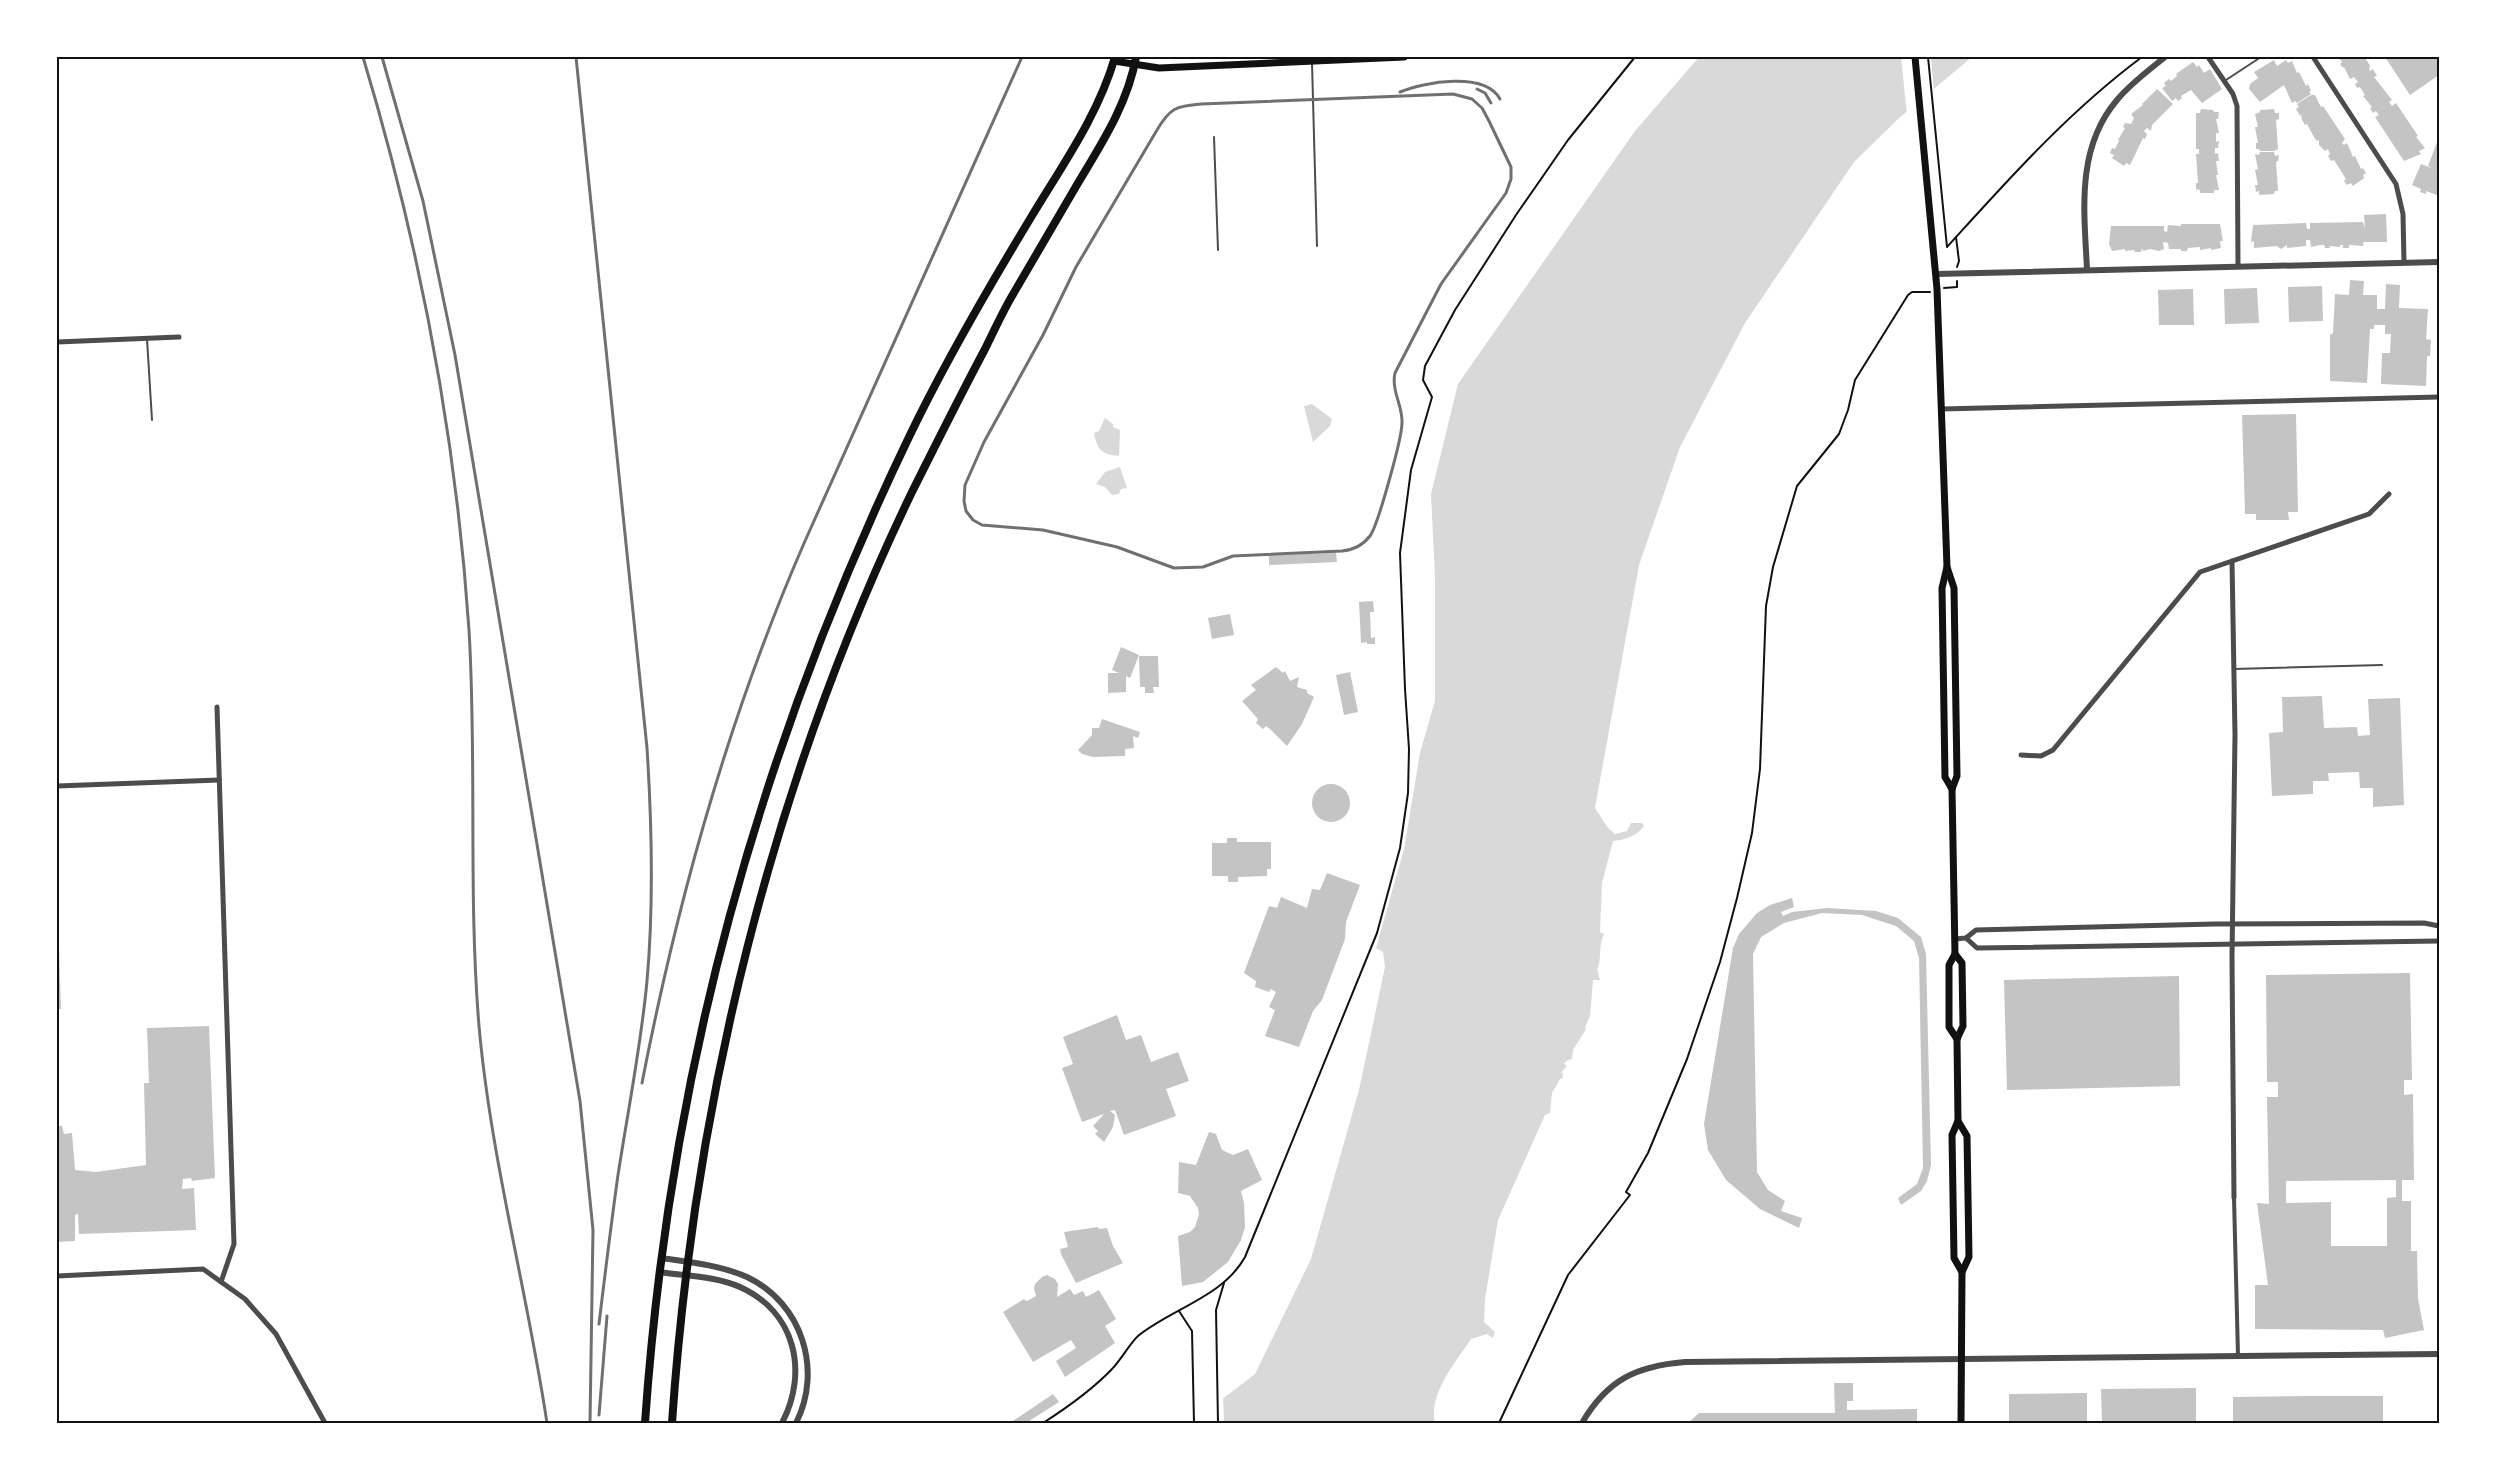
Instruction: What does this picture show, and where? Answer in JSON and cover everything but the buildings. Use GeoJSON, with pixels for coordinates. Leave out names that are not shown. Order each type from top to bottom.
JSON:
{"type":"FeatureCollection","features":[{"type":"Feature","properties":{"kind":"main road"},"geometry":{"type":"LineString","coordinates":[[645,1423],[659,1272],[684,1109],[707,1002],[756,820],[799,693],[872,514],[918,420],[987,291],[1094,112],[1114,59],[1136,61],[1159,68],[1268,60],[1312,62],[1404,57]]}},
{"type":"Feature","properties":{"kind":"main road"},"geometry":{"type":"LineString","coordinates":[[1915,57],[1936,274],[1947,567],[1954,599],[1957,776],[1952,789],[1955,954],[1949,965],[1949,1027],[1957,1039]]}},
{"type":"Feature","properties":{"kind":"main road"},"geometry":{"type":"LineString","coordinates":[[672,1423],[686,1276],[711,1111],[738,985],[789,801],[860,609],[916,485],[1008,302],[1114,122],[1136,61]]}},
{"type":"Feature","properties":{"kind":"main road"},"geometry":{"type":"LineString","coordinates":[[1947,567],[1942,588],[1945,765],[1946,777],[1952,789]]}},
{"type":"Feature","properties":{"kind":"main road"},"geometry":{"type":"LineString","coordinates":[[1955,954],[1962,963],[1963,1026],[1957,1039],[1958,1121],[1952,1135],[1954,1258],[1962,1272]]}},
{"type":"Feature","properties":{"kind":"main road"},"geometry":{"type":"LineString","coordinates":[[1958,1121],[1967,1137],[1969,1257],[1962,1272],[1961,1423]]}},
{"type":"Feature","properties":{"kind":"street"},"geometry":{"type":"LineString","coordinates":[[2087,269],[2084,196],[2091,146],[2098,128],[2115,101],[2165,57]]}},
{"type":"Feature","properties":{"kind":"street"},"geometry":{"type":"LineString","coordinates":[[2208,57],[2233,94],[2237,106],[2238,265]]}},
{"type":"Feature","properties":{"kind":"street"},"geometry":{"type":"LineString","coordinates":[[2313,57],[2396,184],[2403,214],[2404,262]]}},
{"type":"Feature","properties":{"kind":"street"},"geometry":{"type":"LineString","coordinates":[[1936,274],[2439,262]]}},
{"type":"Feature","properties":{"kind":"street"},"geometry":{"type":"LineString","coordinates":[[57,342],[179,337]]}},
{"type":"Feature","properties":{"kind":"street"},"geometry":{"type":"LineString","coordinates":[[1942,410],[2439,397]]}},
{"type":"Feature","properties":{"kind":"street"},"geometry":{"type":"LineString","coordinates":[[2021,755],[2041,756],[2053,750],[2200,572],[2369,514],[2389,494]]}},
{"type":"Feature","properties":{"kind":"street"},"geometry":{"type":"LineString","coordinates":[[2232,561],[2234,669],[2232,943],[2238,1355]]}},
{"type":"Feature","properties":{"kind":"street"},"geometry":{"type":"LineString","coordinates":[[217,707],[234,1244],[221,1282]]}},
{"type":"Feature","properties":{"kind":"street"},"geometry":{"type":"LineString","coordinates":[[57,786],[219,780]]}},
{"type":"Feature","properties":{"kind":"street"},"geometry":{"type":"LineString","coordinates":[[1954,939],[1966,938],[1976,930],[2233,924],[2424,923],[2439,926]]}},
{"type":"Feature","properties":{"kind":"street"},"geometry":{"type":"LineString","coordinates":[[1966,938],[1977,948],[2439,941]]}},
{"type":"Feature","properties":{"kind":"street"},"geometry":{"type":"LineString","coordinates":[[661,1258],[721,1268],[747,1277],[767,1289],[793,1317],[805,1349],[809,1383],[805,1402],[796,1423]]}},
{"type":"Feature","properties":{"kind":"street"},"geometry":{"type":"LineString","coordinates":[[57,1276],[203,1269],[245,1299],[276,1334],[325,1423]]}},
{"type":"Feature","properties":{"kind":"street"},"geometry":{"type":"LineString","coordinates":[[659,1272],[721,1281],[757,1296],[772,1309],[791,1341],[796,1367],[795,1394],[782,1423]]}},
{"type":"Feature","properties":{"kind":"street"},"geometry":{"type":"LineString","coordinates":[[1582,1423],[1595,1401],[1637,1371],[1661,1364],[1685,1362],[2439,1354]]}},
{"type":"Feature","properties":{"kind":"lane"},"geometry":{"type":"LineString","coordinates":[[2224,81],[2261,57]]}},
{"type":"Feature","properties":{"kind":"lane"},"geometry":{"type":"LineString","coordinates":[[1312,62],[1317,246]]}},
{"type":"Feature","properties":{"kind":"lane"},"geometry":{"type":"LineString","coordinates":[[1214,137],[1218,250]]}},
{"type":"Feature","properties":{"kind":"lane"},"geometry":{"type":"LineString","coordinates":[[147,338],[152,420]]}},
{"type":"Feature","properties":{"kind":"lane"},"geometry":{"type":"LineString","coordinates":[[2234,669],[2382,665]]}},
{"type":"Feature","properties":{"kind":"path"},"geometry":{"type":"LineString","coordinates":[[1043,1423],[1070,1406],[1100,1381],[1121,1360],[1136,1338],[1224,1282],[1245,1257],[1377,933],[1400,848],[1408,793],[1409,749],[1400,553],[1411,470],[1432,397],[1423,380],[1425,366],[1455,310],[1516,214],[1568,140],[1635,57]]}},
{"type":"Feature","properties":{"kind":"path"},"geometry":{"type":"LineString","coordinates":[[1928,57],[1947,248],[2004,184],[2075,111],[2142,57]]}},
{"type":"Feature","properties":{"kind":"path"},"geometry":{"type":"LineString","coordinates":[[1956,237],[1957,263]]}},
{"type":"Feature","properties":{"kind":"path"},"geometry":{"type":"LineString","coordinates":[[1498,1423],[1568,1275],[1630,1195],[1626,1192],[1648,1153],[1669,1107],[1705,1010],[1730,927],[1752,833],[1762,738],[1766,606],[1773,567],[1797,486],[1839,434],[1848,410],[1855,380],[1908,295],[1925,292]]}},
{"type":"Feature","properties":{"kind":"path"},"geometry":{"type":"LineString","coordinates":[[1218,1423],[1216,1310],[1224,1282]]}},
{"type":"Feature","properties":{"kind":"path"},"geometry":{"type":"LineString","coordinates":[[1179,1311],[1192,1331],[1194,1423]]}},
{"type":"Feature","properties":{"kind":"shaded area"},"geometry":{"type":"Polygon","coordinates":[[[1699,57],[1972,57],[1898,119],[1854,162],[1745,323],[1680,447],[1639,565],[1595,808],[1608,828],[1615,834],[1627,831],[1631,823],[1642,823],[1644,826],[1630,837],[1613,841],[1602,883],[1600,932],[1604,934],[1597,969],[1600,980],[1593,980],[1590,1016],[1586,1029],[1573,1050],[1572,1059],[1564,1064],[1567,1066],[1562,1071],[1563,1078],[1560,1079],[1552,1093],[1550,1113],[1545,1115],[1498,1220],[1485,1299],[1484,1322],[1495,1332],[1493,1338],[1487,1334],[1471,1339],[1458,1358],[1439,1390],[1434,1412],[1435,1423],[1191,1423],[1255,1374],[1311,1259],[1359,1090],[1385,967],[1383,952],[1376,948],[1404,849],[1420,753],[1435,701],[1435,578],[1431,494],[1458,384],[1635,131],[1699,57]]]}},
{"type":"Feature","properties":{"kind":"shaded area"},"geometry":{"type":"Polygon","coordinates":[[[1312,404],[1332,419],[1330,426],[1313,442],[1304,406],[1312,404]]]}},
{"type":"Feature","properties":{"kind":"shaded area"},"geometry":{"type":"Polygon","coordinates":[[[1105,418],[1113,424],[1113,427],[1120,430],[1119,456],[1104,452],[1097,443],[1094,433],[1099,431],[1105,418]]]}},
{"type":"Feature","properties":{"kind":"shaded area"},"geometry":{"type":"Polygon","coordinates":[[[1120,467],[1127,488],[1121,489],[1119,494],[1112,495],[1105,487],[1096,484],[1105,472],[1120,467]]]}},
{"type":"Feature","properties":{"kind":"pier"},"geometry":{"type":"Polygon","coordinates":[[[1901,57],[1931,57],[1934,92],[1907,115],[1901,57]]]}},
{"type":"Feature","properties":{"kind":"pier"},"geometry":{"type":"Polygon","coordinates":[[[1223,1395],[1224,1423],[1188,1423],[1189,1421],[1223,1395]]]}},
{"type":"Feature","properties":{"kind":"railway"},"geometry":{"type":"LineString","coordinates":[[363,57],[418,269],[445,412],[455,485],[469,630],[474,927],[479,1026],[492,1126],[547,1423]]}},
{"type":"Feature","properties":{"kind":"railway"},"geometry":{"type":"LineString","coordinates":[[382,57],[423,201],[455,355],[580,1101],[593,1230],[590,1423]]}},
{"type":"Feature","properties":{"kind":"railway"},"geometry":{"type":"LineString","coordinates":[[576,57],[647,748],[651,835],[651,923],[644,1005],[618,1175],[599,1324]]}},
{"type":"Feature","properties":{"kind":"railway"},"geometry":{"type":"LineString","coordinates":[[642,1083],[689,876],[708,808],[753,673],[805,541],[1022,57]]}},
{"type":"Feature","properties":{"kind":"railway"},"geometry":{"type":"LineString","coordinates":[[1400,92],[1438,82],[1468,82],[1492,90],[1500,99]]}},
{"type":"Feature","properties":{"kind":"railway"},"geometry":{"type":"LineString","coordinates":[[1477,89],[1485,93],[1491,103]]}},
{"type":"Feature","properties":{"kind":"railway"},"geometry":{"type":"LineString","coordinates":[[1453,94],[1472,99],[1482,108],[1511,167],[1511,179],[1506,193],[1441,284],[1395,373],[1394,380],[1402,417],[1401,432],[1374,529],[1364,542],[1342,551],[1233,556],[1203,567],[1174,568],[1117,547],[1043,530],[982,525],[973,520],[966,511],[965,485],[984,442],[1043,335],[1076,267],[1157,130],[1170,113],[1180,107],[1201,104],[1453,94]]}},
{"type":"Feature","properties":{"kind":"railway"},"geometry":{"type":"LineString","coordinates":[[599,1415],[607,1316]]}}]}
